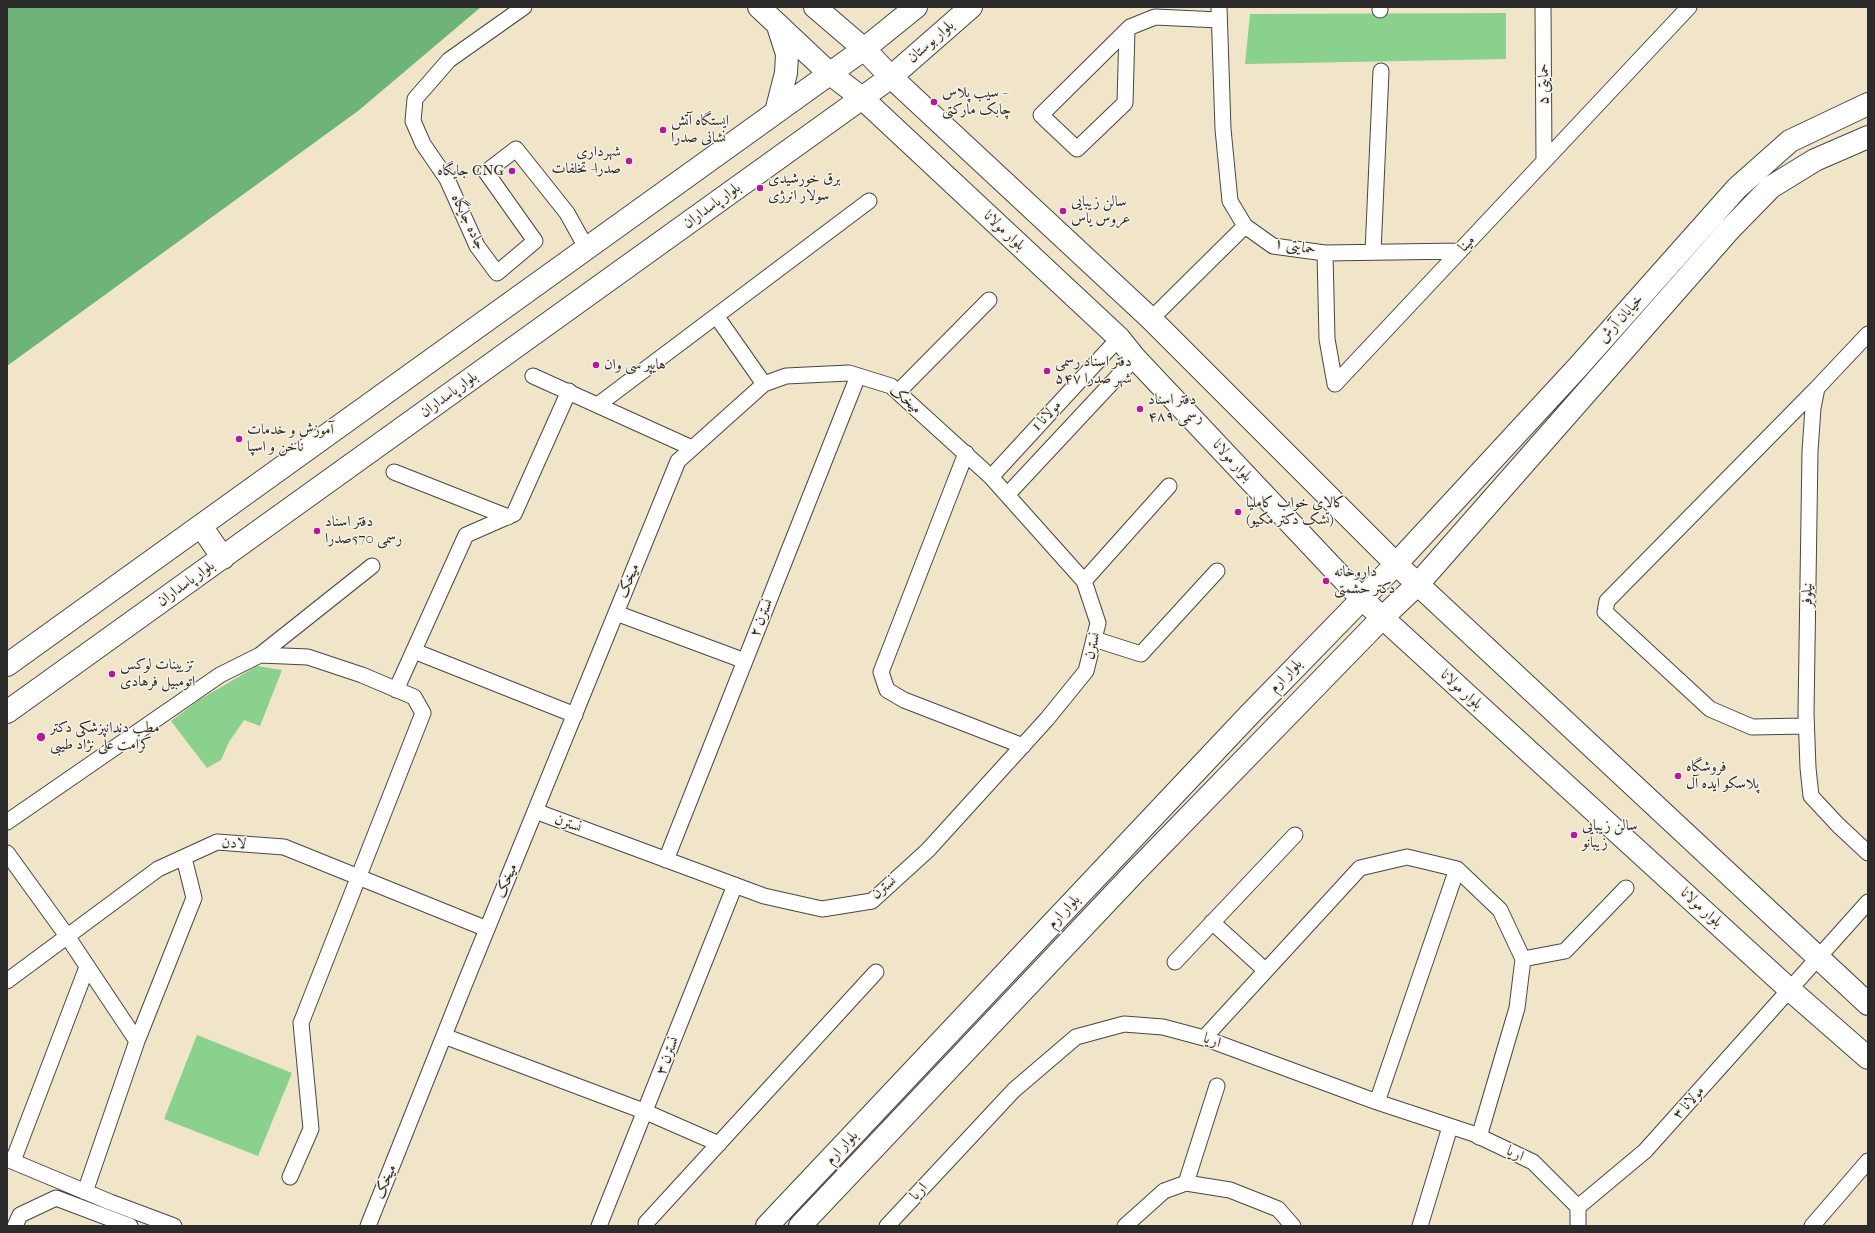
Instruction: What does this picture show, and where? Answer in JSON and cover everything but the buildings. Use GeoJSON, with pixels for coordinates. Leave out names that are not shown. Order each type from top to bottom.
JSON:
{"type":"FeatureCollection","features":[{"type":"Feature","properties":{"kind":"main road","name":"بلوار مولانا"},"geometry":{"type":"LineString","coordinates":[[759,7],[829,73],[862,98],[1119,338],[1135,358],[1361,598],[1382,618],[1789,989],[1868,1058]]}},
{"type":"Feature","properties":{"kind":"main road"},"geometry":{"type":"LineString","coordinates":[[816,7],[864,49],[1151,319],[1396,564],[1868,1004]]}},
{"type":"Feature","properties":{"kind":"main road"},"geometry":{"type":"LineString","coordinates":[[7,665],[864,49],[916,7]]}},
{"type":"Feature","properties":{"kind":"main road","name":"بلوار بوستان"},"geometry":{"type":"LineString","coordinates":[[891,76],[971,7]]}},
{"type":"Feature","properties":{"kind":"main road"},"geometry":{"type":"LineString","coordinates":[[776,112],[783,90],[787,60],[787,54],[777,25]]}},
{"type":"Feature","properties":{"kind":"main road","name":"بلوار پاسداران"},"geometry":{"type":"LineString","coordinates":[[7,712],[891,76]]}},
{"type":"Feature","properties":{"kind":"main road","name":"خیابان آرش"},"geometry":{"type":"LineString","coordinates":[[1396,564],[1578,368],[1737,188],[1790,140],[1868,104]]}},
{"type":"Feature","properties":{"kind":"main road","name":"خیابان آرش"},"geometry":{"type":"LineString","coordinates":[[1418,584],[1595,385],[1730,229],[1771,186],[1814,160],[1868,137]]}},
{"type":"Feature","properties":{"kind":"main road"},"geometry":{"type":"LineString","coordinates":[[1578,368],[1595,385]]}},
{"type":"Feature","properties":{"kind":"main road"},"geometry":{"type":"LineString","coordinates":[[201,526],[223,558]]}},
{"type":"Feature","properties":{"kind":"main road","name":"بلوار ارم"},"geometry":{"type":"LineString","coordinates":[[767,1226],[1249,715],[1361,598],[1396,564]]}},
{"type":"Feature","properties":{"kind":"main road","name":"بلوار ارم"},"geometry":{"type":"LineString","coordinates":[[800,1226],[1085,924],[1382,618],[1418,584]]}},
{"type":"Feature","properties":{"kind":"street","name":"جاده جایگاه"},"geometry":{"type":"LineString","coordinates":[[524,7],[449,60],[415,99],[413,122],[423,144],[447,179],[477,246],[497,273],[535,241],[486,172],[516,149],[567,213],[587,249]]}},
{"type":"Feature","properties":{"kind":"street","name":"حمایتی ۵"},"geometry":{"type":"LineString","coordinates":[[1543,7],[1544,161]]}},
{"type":"Feature","properties":{"kind":"street","name":"مینا"},"geometry":{"type":"LineString","coordinates":[[1325,253],[1327,339],[1335,384],[1688,7]]}},
{"type":"Feature","properties":{"kind":"street"},"geometry":{"type":"LineString","coordinates":[[1127,30],[1125,103],[1077,149],[1041,115],[1130,26],[1155,17],[1219,18]]}},
{"type":"Feature","properties":{"kind":"street","name":"حمایتی ۱"},"geometry":{"type":"LineString","coordinates":[[1219,18],[1223,129],[1230,201],[1244,226],[1273,246],[1325,253],[1460,251]]}},
{"type":"Feature","properties":{"kind":"street"},"geometry":{"type":"LineString","coordinates":[[1373,252],[1381,71]]}},
{"type":"Feature","properties":{"kind":"street"},"geometry":{"type":"LineString","coordinates":[[599,404],[870,201]]}},
{"type":"Feature","properties":{"kind":"street"},"geometry":{"type":"LineString","coordinates":[[1151,319],[1244,226]]}},
{"type":"Feature","properties":{"kind":"street"},"geometry":{"type":"LineString","coordinates":[[898,392],[989,300]]}},
{"type":"Feature","properties":{"kind":"street"},"geometry":{"type":"LineString","coordinates":[[717,317],[764,384]]}},
{"type":"Feature","properties":{"kind":"street"},"geometry":{"type":"LineString","coordinates":[[1806,726],[1752,727],[1710,709],[1605,612],[1607,601],[1817,388],[1868,334]]}},
{"type":"Feature","properties":{"kind":"street","name":"مولانا 1"},"geometry":{"type":"LineString","coordinates":[[991,477],[1119,338]]}},
{"type":"Feature","properties":{"kind":"street","name":"مولانا 1"},"geometry":{"type":"LineString","coordinates":[[1008,494],[1135,358]]}},
{"type":"Feature","properties":{"kind":"street","name":"میخک"},"geometry":{"type":"LineString","coordinates":[[368,1226],[487,929],[678,461],[764,384],[786,376],[849,373],[891,386],[966,453],[1008,494],[1084,581],[1098,623]]}},
{"type":"Feature","properties":{"kind":"street"},"geometry":{"type":"LineString","coordinates":[[533,376],[599,404],[692,448]]}},
{"type":"Feature","properties":{"kind":"street","name":"نسترن ۲"},"geometry":{"type":"LineString","coordinates":[[666,860],[858,376]]}},
{"type":"Feature","properties":{"kind":"street","name":"نیلوفر"},"geometry":{"type":"LineString","coordinates":[[1817,388],[1813,408],[1810,450],[1806,726],[1808,768],[1812,796],[1838,825],[1868,852]]}},
{"type":"Feature","properties":{"kind":"street"},"geometry":{"type":"LineString","coordinates":[[396,690],[466,535],[514,514],[569,391]]}},
{"type":"Feature","properties":{"kind":"street"},"geometry":{"type":"LineString","coordinates":[[966,453],[881,672],[887,690],[904,700],[1023,746]]}},
{"type":"Feature","properties":{"kind":"street"},"geometry":{"type":"LineString","coordinates":[[394,472],[508,517]]}},
{"type":"Feature","properties":{"kind":"street"},"geometry":{"type":"LineString","coordinates":[[1084,581],[1169,486]]}},
{"type":"Feature","properties":{"kind":"street"},"geometry":{"type":"LineString","coordinates":[[7,822],[220,675],[260,655],[372,566]]}},
{"type":"Feature","properties":{"kind":"street"},"geometry":{"type":"LineString","coordinates":[[1094,639],[1141,654],[1217,571]]}},
{"type":"Feature","properties":{"kind":"street"},"geometry":{"type":"LineString","coordinates":[[616,613],[745,661]]}},
{"type":"Feature","properties":{"kind":"street","name":"نسترن"},"geometry":{"type":"LineString","coordinates":[[535,812],[764,896],[822,910],[872,901],[928,850],[1023,746],[1086,671],[1098,623]]}},
{"type":"Feature","properties":{"kind":"street"},"geometry":{"type":"LineString","coordinates":[[414,651],[575,715]]}},
{"type":"Feature","properties":{"kind":"street"},"geometry":{"type":"LineString","coordinates":[[260,655],[308,657],[362,675],[414,697],[423,713],[301,1023],[311,1129],[290,1177]]}},
{"type":"Feature","properties":{"kind":"street"},"geometry":{"type":"LineString","coordinates":[[1175,962],[1295,835]]}},
{"type":"Feature","properties":{"kind":"street","name":"لادن"},"geometry":{"type":"LineString","coordinates":[[7,981],[158,870],[217,842],[284,847],[487,929]]}},
{"type":"Feature","properties":{"kind":"street"},"geometry":{"type":"LineString","coordinates":[[7,853],[67,936],[137,1041]]}},
{"type":"Feature","properties":{"kind":"street"},"geometry":{"type":"LineString","coordinates":[[1204,1038],[1264,970],[1360,868],[1407,857],[1457,869],[1500,910],[1523,958],[1517,1008],[1479,1137]]}},
{"type":"Feature","properties":{"kind":"street"},"geometry":{"type":"LineString","coordinates":[[85,1192],[137,1041],[194,898],[184,858]]}},
{"type":"Feature","properties":{"kind":"street"},"geometry":{"type":"LineString","coordinates":[[1378,1102],[1457,869]]}},
{"type":"Feature","properties":{"kind":"street","name":"نسترن ۳"},"geometry":{"type":"LineString","coordinates":[[600,1226],[735,885]]}},
{"type":"Feature","properties":{"kind":"street"},"geometry":{"type":"LineString","coordinates":[[1523,958],[1565,951],[1626,888]]}},
{"type":"Feature","properties":{"kind":"street","name":"مولانا ۳"},"geometry":{"type":"LineString","coordinates":[[1578,1207],[1645,1151],[1733,1055],[1789,989],[1819,958],[1868,902]]}},
{"type":"Feature","properties":{"kind":"street"},"geometry":{"type":"LineString","coordinates":[[1212,922],[1264,970]]}},
{"type":"Feature","properties":{"kind":"street"},"geometry":{"type":"LineString","coordinates":[[87,967],[10,1160],[85,1192],[174,1226]]}},
{"type":"Feature","properties":{"kind":"street"},"geometry":{"type":"LineString","coordinates":[[646,1223],[876,972]]}},
{"type":"Feature","properties":{"kind":"street","name":"اریا"},"geometry":{"type":"LineString","coordinates":[[887,1226],[1014,1090],[1076,1037],[1124,1024],[1163,1027],[1204,1038],[1378,1102],[1479,1137],[1532,1162],[1578,1207]]}},
{"type":"Feature","properties":{"kind":"street"},"geometry":{"type":"LineString","coordinates":[[444,1036],[646,1112],[718,1144]]}},
{"type":"Feature","properties":{"kind":"street"},"geometry":{"type":"LineString","coordinates":[[1186,1183],[1217,1086]]}},
{"type":"Feature","properties":{"kind":"street"},"geometry":{"type":"LineString","coordinates":[[1420,1226],[1450,1127]]}},
{"type":"Feature","properties":{"kind":"street"},"geometry":{"type":"LineString","coordinates":[[1812,1226],[1868,1161]]}},
{"type":"Feature","properties":{"kind":"street"},"geometry":{"type":"LineString","coordinates":[[15,1226],[20,1215],[56,1198],[63,1182]]}},
{"type":"Feature","properties":{"kind":"street"},"geometry":{"type":"LineString","coordinates":[[1125,1226],[1164,1191],[1186,1183],[1230,1190],[1278,1209],[1293,1226]]}},
{"type":"Feature","properties":{"kind":"street"},"geometry":{"type":"LineString","coordinates":[[56,1198],[103,1221],[130,1226]]}},
{"type":"Feature","properties":{"kind":"street"},"geometry":{"type":"LineString","coordinates":[[1578,1207],[1578,1226]]}},
{"type":"Feature","properties":{"kind":"green space"},"geometry":{"type":"Polygon","coordinates":[[[7,7],[481,7],[358,111],[7,366],[7,7]]]}},
{"type":"Feature","properties":{"kind":"green space"},"geometry":{"type":"Polygon","coordinates":[[[1506,13],[1506,59],[1245,64],[1250,14],[1506,13]]]}},
{"type":"Feature","properties":{"kind":"green space"},"geometry":{"type":"Polygon","coordinates":[[[257,666],[282,670],[260,726],[244,720],[229,742],[221,760],[207,768],[171,721],[199,700],[257,666]]]}},
{"type":"Feature","properties":{"kind":"green space"},"geometry":{"type":"Polygon","coordinates":[[[197,1035],[292,1073],[258,1156],[164,1119],[197,1035]]]}},
{"type":"Feature","properties":{"kind":"place","name":"سیب پلاس - چابک مارکتی"},"geometry":{"type":"Point","coordinates":[934,102]}},
{"type":"Feature","properties":{"kind":"place","name":"ایستگاه آتش نشانی صدرا"},"geometry":{"type":"Point","coordinates":[663,130]}},
{"type":"Feature","properties":{"kind":"place","name":"شهرداری صدرا- تخلفات"},"geometry":{"type":"Point","coordinates":[629,161]}},
{"type":"Feature","properties":{"kind":"place","name":"جایگاه CNG"},"geometry":{"type":"Point","coordinates":[512,171]}},
{"type":"Feature","properties":{"kind":"place","name":"برق خورشیدی سولار انرژی"},"geometry":{"type":"Point","coordinates":[760,188]}},
{"type":"Feature","properties":{"kind":"place","name":"سالن زیبایی عروس یاس"},"geometry":{"type":"Point","coordinates":[1063,211]}},
{"type":"Feature","properties":{"kind":"place","name":"هایپر سی وان"},"geometry":{"type":"Point","coordinates":[596,365]}},
{"type":"Feature","properties":{"kind":"place","name":"دفتر اسناد رسمی ۵۴۷ شهر صدرا"},"geometry":{"type":"Point","coordinates":[1047,371]}},
{"type":"Feature","properties":{"kind":"place","name":"دفتر اسناد رسمی ۴۸۹"},"geometry":{"type":"Point","coordinates":[1140,409]}},
{"type":"Feature","properties":{"kind":"place","name":"آموزش و خدمات ناخن و اسپا"},"geometry":{"type":"Point","coordinates":[239,439]}},
{"type":"Feature","properties":{"kind":"place","name":"کالای خواب کاملیا (تشک دکتر مکیو)"},"geometry":{"type":"Point","coordinates":[1238,512]}},
{"type":"Feature","properties":{"kind":"place","name":"دفتر اسناد رسمی 570صدرا"},"geometry":{"type":"Point","coordinates":[317,531]}},
{"type":"Feature","properties":{"kind":"place","name":"داروخانه دکتر حشمتی"},"geometry":{"type":"Point","coordinates":[1326,581]}},
{"type":"Feature","properties":{"kind":"place","name":"تزیینات لوکس اتومبیل فرهادی"},"geometry":{"type":"Point","coordinates":[112,674]}},
{"type":"Feature","properties":{"kind":"place","name":"مطب دندانپزشکی دکتر کرامت علی نژاد طیبی"},"geometry":{"type":"Point","coordinates":[41,737]}},
{"type":"Feature","properties":{"kind":"place","name":"فروشگاه پلاسکو ایده آل"},"geometry":{"type":"Point","coordinates":[1678,776]}},
{"type":"Feature","properties":{"kind":"place","name":"سالن‌ زیبایی زیبانو"},"geometry":{"type":"Point","coordinates":[1574,835]}}]}
